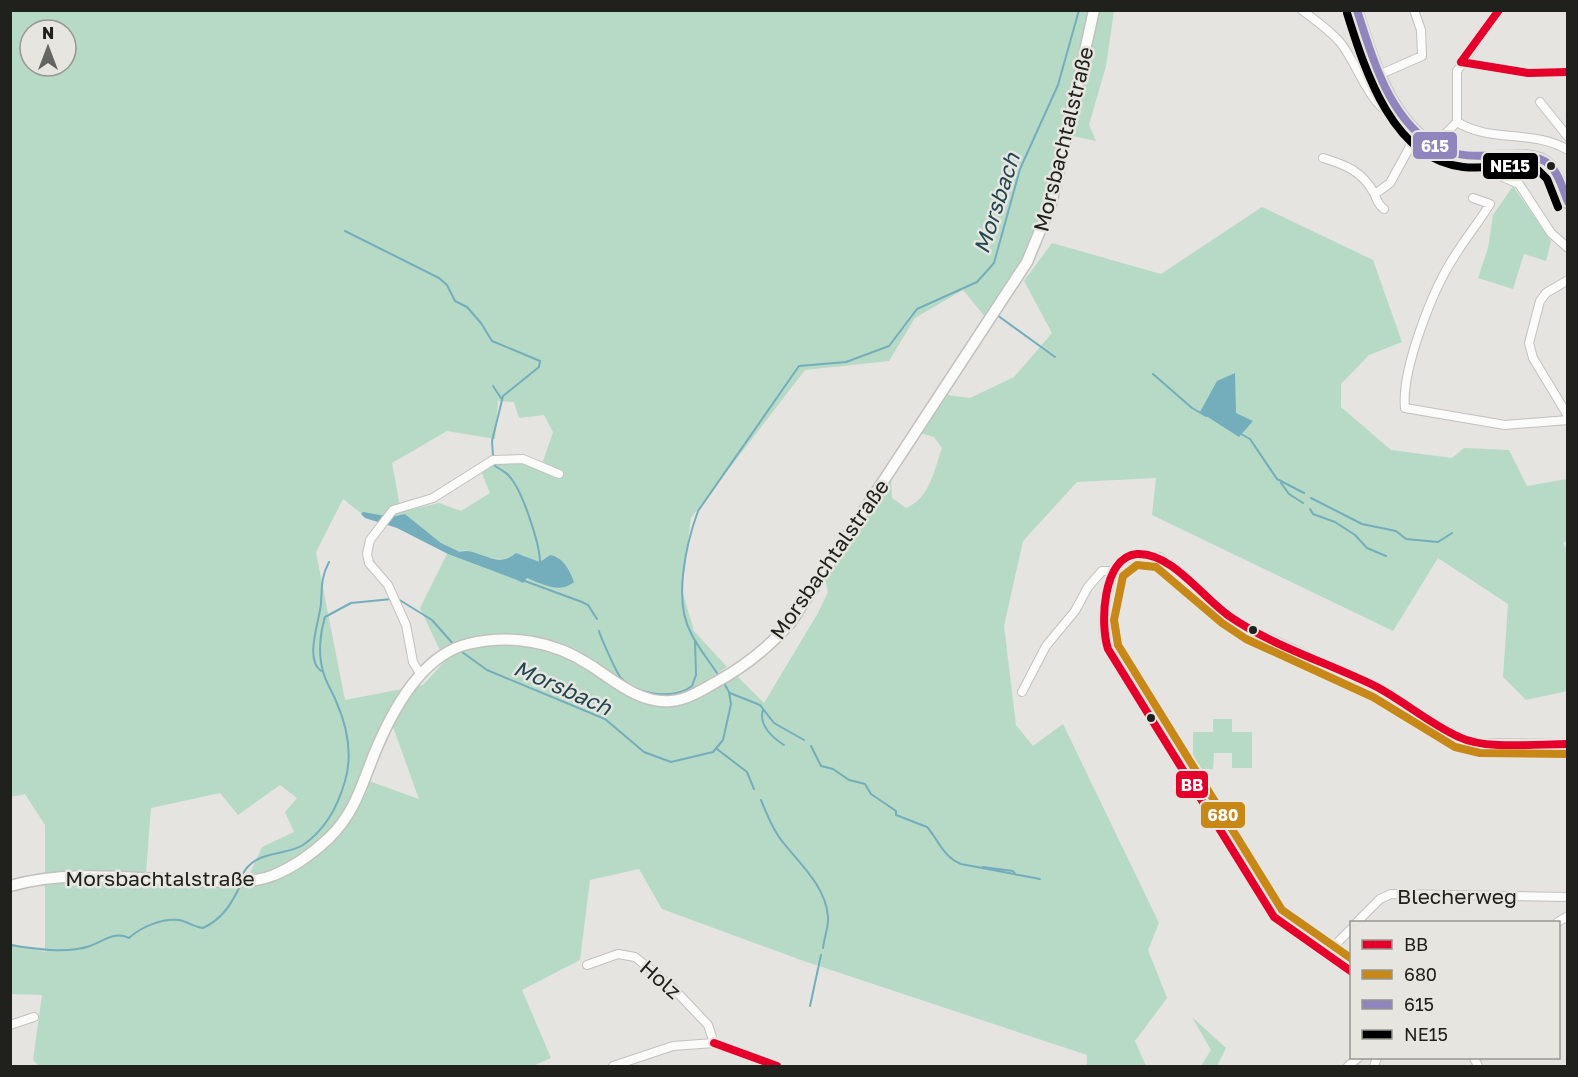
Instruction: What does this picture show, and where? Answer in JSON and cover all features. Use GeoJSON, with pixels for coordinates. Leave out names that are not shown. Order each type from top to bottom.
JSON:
{"type":"FeatureCollection","features":[{"type":"Feature","properties":{"kind":"main road","name":"Morsbachtalstraße"},"geometry":{"type":"LineString","coordinates":[[10,886],[65,877],[262,879],[288,868],[316,849],[340,826],[360,795],[376,751],[391,721],[421,675],[448,651],[462,646],[490,640],[515,640],[554,647],[587,663],[619,686],[659,701],[684,698],[721,680],[763,652],[791,622],[1027,262],[1051,204],[1094,10]]}},
{"type":"Feature","properties":{"kind":"main road"},"geometry":{"type":"LineString","coordinates":[[1357,10],[1380,74],[1403,119],[1435,144],[1462,157],[1480,159],[1530,156],[1541,159],[1554,170],[1568,203]]}},
{"type":"Feature","properties":{"kind":"street"},"geometry":{"type":"LineString","coordinates":[[1302,10],[1338,40],[1380,104],[1394,116],[1403,119]]}},
{"type":"Feature","properties":{"kind":"street"},"geometry":{"type":"LineString","coordinates":[[1380,74],[1422,56],[1421,30],[1414,10]]}},
{"type":"Feature","properties":{"kind":"street"},"geometry":{"type":"LineString","coordinates":[[1435,144],[1457,122],[1456,75],[1461,62],[1499,10]]}},
{"type":"Feature","properties":{"kind":"street"},"geometry":{"type":"LineString","coordinates":[[1461,62],[1528,73],[1568,72]]}},
{"type":"Feature","properties":{"kind":"street"},"geometry":{"type":"LineString","coordinates":[[1457,122],[1483,133],[1529,137],[1564,148],[1568,137],[1540,102]]}},
{"type":"Feature","properties":{"kind":"street"},"geometry":{"type":"LineString","coordinates":[[1375,194],[1390,183],[1418,132]]}},
{"type":"Feature","properties":{"kind":"street"},"geometry":{"type":"LineString","coordinates":[[1462,157],[1465,161],[1519,184],[1551,233],[1568,248]]}},
{"type":"Feature","properties":{"kind":"street"},"geometry":{"type":"LineString","coordinates":[[1323,158],[1355,170],[1364,177],[1375,194],[1378,204],[1384,209]]}},
{"type":"Feature","properties":{"kind":"street"},"geometry":{"type":"LineString","coordinates":[[1473,198],[1490,204],[1454,257],[1435,296],[1407,370],[1405,408],[1505,425],[1568,418],[1533,357],[1528,343],[1540,301],[1546,293],[1568,280]]}},
{"type":"Feature","properties":{"kind":"street"},"geometry":{"type":"LineString","coordinates":[[421,675],[413,662],[408,629],[388,585],[369,563],[367,554],[370,540],[384,521],[399,507],[433,498],[493,460],[523,459],[559,474]]}},
{"type":"Feature","properties":{"kind":"street"},"geometry":{"type":"LineString","coordinates":[[1350,971],[1274,917],[1108,649],[1103,633],[1103,614],[1113,571],[1126,558],[1140,554],[1160,557],[1228,615],[1252,630],[1378,688],[1460,738],[1480,743],[1568,744]]}},
{"type":"Feature","properties":{"kind":"street"},"geometry":{"type":"LineString","coordinates":[[1022,692],[1046,646],[1075,611],[1098,574],[1105,570],[1113,571]]}},
{"type":"Feature","properties":{"kind":"street","name":"Blecherweg"},"geometry":{"type":"LineString","coordinates":[[1358,921],[1380,898],[1392,894],[1568,897]]}},
{"type":"Feature","properties":{"kind":"street"},"geometry":{"type":"LineString","coordinates":[[1325,955],[1350,930]]}},
{"type":"Feature","properties":{"kind":"street","name":"Holz"},"geometry":{"type":"LineString","coordinates":[[587,965],[618,954],[635,957],[680,995],[708,1025],[714,1043]]}},
{"type":"Feature","properties":{"kind":"street"},"geometry":{"type":"LineString","coordinates":[[10,1024],[34,1017]]}},
{"type":"Feature","properties":{"kind":"street"},"geometry":{"type":"LineString","coordinates":[[613,1066],[672,1046],[714,1043],[761,1064],[777,1066]]}},
{"type":"Feature","properties":{"kind":"green space"},"geometry":{"type":"Polygon","coordinates":[[[11,11],[1091,11],[1042,216],[1030,248],[986,318],[963,290],[915,318],[889,361],[805,370],[691,518],[682,590],[694,631],[727,667],[692,690],[699,699],[737,676],[764,703],[818,613],[828,592],[825,579],[891,480],[892,498],[906,508],[921,498],[926,490],[942,448],[934,437],[920,433],[947,395],[970,398],[1014,377],[1052,333],[1024,281],[1052,243],[1161,274],[1262,207],[1373,260],[1402,342],[1369,355],[1341,384],[1341,407],[1391,450],[1452,458],[1464,448],[1509,450],[1527,486],[1567,479],[1567,540],[1563,543],[1568,552],[1567,691],[1526,700],[1503,677],[1508,604],[1438,558],[1393,631],[1152,515],[1156,478],[1077,482],[1023,541],[1004,626],[1016,725],[1033,746],[1063,724],[1159,923],[1148,950],[1167,998],[1135,1041],[1146,1066],[1087,1066],[1087,1055],[801,960],[662,909],[639,869],[590,880],[580,960],[522,990],[551,1058],[533,1066],[39,1066],[33,1060],[42,995],[11,994],[10,943],[45,952],[45,825],[25,794],[10,797],[11,11]],[[498,401],[495,439],[447,431],[392,463],[401,512],[439,503],[461,511],[490,493],[481,471],[503,461],[524,463],[540,470],[553,432],[544,415],[519,418],[514,402],[498,401]],[[343,499],[316,552],[345,700],[423,685],[445,661],[420,608],[448,552],[523,582],[527,578],[556,587],[573,583],[566,565],[550,555],[540,562],[522,555],[504,559],[487,558],[464,550],[460,552],[441,543],[405,514],[391,517],[362,514],[343,499]],[[393,727],[369,781],[419,799],[393,727]],[[280,785],[238,815],[220,793],[151,808],[145,885],[245,884],[262,847],[294,832],[285,812],[297,798],[280,785]]]}},
{"type":"Feature","properties":{"kind":"green space"},"geometry":{"type":"Polygon","coordinates":[[[1099,11],[1114,11],[1106,66],[1089,125],[1096,141],[1072,136],[1099,11]]]}},
{"type":"Feature","properties":{"kind":"green space"},"geometry":{"type":"Polygon","coordinates":[[[1513,186],[1551,241],[1546,261],[1524,254],[1513,289],[1478,278],[1488,248],[1493,215],[1513,186]]]}},
{"type":"Feature","properties":{"kind":"green space"},"geometry":{"type":"Polygon","coordinates":[[[1213,719],[1232,719],[1232,732],[1252,732],[1252,768],[1232,768],[1232,753],[1214,753],[1213,769],[1193,769],[1193,732],[1213,732],[1213,719]]]}},
{"type":"Feature","properties":{"kind":"green space"},"geometry":{"type":"Polygon","coordinates":[[[1192,1017],[1226,1048],[1217,1066],[1201,1066],[1211,1050],[1192,1017]]]}},
{"type":"Feature","properties":{"kind":"water"},"geometry":{"type":"Polygon","coordinates":[[[1235,373],[1236,413],[1253,421],[1239,437],[1200,412],[1217,381],[1235,373]]]}},
{"type":"Feature","properties":{"kind":"water"},"geometry":{"type":"Polygon","coordinates":[[[363,512],[391,517],[405,514],[441,543],[460,552],[471,552],[502,560],[516,553],[540,562],[550,555],[555,556],[565,565],[574,582],[569,586],[557,588],[527,578],[523,583],[448,554],[397,528],[365,518],[361,514],[363,512]]]}},
{"type":"Feature","properties":{"kind":"waterway","name":"Morsbach"},"geometry":{"type":"LineString","coordinates":[[719,676],[694,639],[683,605],[683,572],[689,539],[698,511],[799,366],[846,362],[889,346],[917,309],[977,282],[994,263],[1020,169],[1058,85],[1079,10]]}},
{"type":"Feature","properties":{"kind":"waterway"},"geometry":{"type":"LineString","coordinates":[[345,231],[439,278],[447,285],[455,301],[467,307],[481,323],[492,341],[540,361],[539,367],[503,396],[492,441],[493,456]]}},
{"type":"Feature","properties":{"kind":"waterway"},"geometry":{"type":"LineString","coordinates":[[997,315],[1055,357]]}},
{"type":"Feature","properties":{"kind":"waterway"},"geometry":{"type":"LineString","coordinates":[[1153,374],[1192,408],[1206,416]]}},
{"type":"Feature","properties":{"kind":"waterway"},"geometry":{"type":"LineString","coordinates":[[493,386],[501,398]]}},
{"type":"Feature","properties":{"kind":"waterway"},"geometry":{"type":"LineString","coordinates":[[1241,434],[1250,439],[1277,479],[1304,493]]}},
{"type":"Feature","properties":{"kind":"waterway"},"geometry":{"type":"LineString","coordinates":[[495,466],[509,476],[522,498],[534,533],[540,562]]}},
{"type":"Feature","properties":{"kind":"waterway"},"geometry":{"type":"LineString","coordinates":[[1281,483],[1289,494],[1303,503]]}},
{"type":"Feature","properties":{"kind":"waterway"},"geometry":{"type":"LineString","coordinates":[[1311,498],[1362,524],[1396,531],[1406,539],[1438,542],[1452,533]]}},
{"type":"Feature","properties":{"kind":"waterway"},"geometry":{"type":"LineString","coordinates":[[1310,509],[1313,514],[1335,522],[1355,535],[1367,548],[1386,556]]}},
{"type":"Feature","properties":{"kind":"waterway"},"geometry":{"type":"LineString","coordinates":[[321,671],[316,665],[313,649],[323,577],[329,562]]}},
{"type":"Feature","properties":{"kind":"waterway"},"geometry":{"type":"LineString","coordinates":[[522,580],[588,605],[597,619]]}},
{"type":"Feature","properties":{"kind":"waterway","name":"Morsbach"},"geometry":{"type":"LineString","coordinates":[[241,878],[246,869],[260,858],[295,849],[311,839],[330,817],[342,790],[349,761],[349,750],[340,711],[321,664],[320,644],[325,617],[351,603],[392,599]]}},
{"type":"Feature","properties":{"kind":"waterway","name":"Morsbach"},"geometry":{"type":"LineString","coordinates":[[398,599],[432,620],[455,646]]}},
{"type":"Feature","properties":{"kind":"waterway"},"geometry":{"type":"LineString","coordinates":[[599,631],[621,678],[636,688],[655,694],[675,693],[692,686],[696,675],[695,640]]}},
{"type":"Feature","properties":{"kind":"waterway","name":"Morsbach"},"geometry":{"type":"LineString","coordinates":[[462,652],[487,670],[605,719],[644,752],[671,762],[713,752],[723,740],[731,704],[729,692],[724,683]]}},
{"type":"Feature","properties":{"kind":"waterway"},"geometry":{"type":"LineString","coordinates":[[730,693],[760,705],[774,723],[804,740]]}},
{"type":"Feature","properties":{"kind":"waterway"},"geometry":{"type":"LineString","coordinates":[[763,710],[765,726],[771,735],[784,745]]}},
{"type":"Feature","properties":{"kind":"waterway"},"geometry":{"type":"LineString","coordinates":[[811,746],[821,766],[833,769],[849,780],[865,784],[871,794],[896,811],[896,815],[927,827],[945,852],[955,861],[1040,879]]}},
{"type":"Feature","properties":{"kind":"waterway"},"geometry":{"type":"LineString","coordinates":[[717,749],[747,772],[754,789]]}},
{"type":"Feature","properties":{"kind":"waterway"},"geometry":{"type":"LineString","coordinates":[[761,800],[778,836],[817,884],[822,894],[828,916],[823,948]]}},
{"type":"Feature","properties":{"kind":"waterway"},"geometry":{"type":"LineString","coordinates":[[983,867],[1013,871],[1016,875]]}},
{"type":"Feature","properties":{"kind":"waterway","name":"Morsbach"},"geometry":{"type":"LineString","coordinates":[[10,945],[71,950],[90,946],[109,937],[129,938],[139,930],[166,920],[182,921],[203,928],[225,911],[240,886]]}},
{"type":"Feature","properties":{"kind":"waterway"},"geometry":{"type":"LineString","coordinates":[[810,1006],[821,955]]}},
{"type":"Feature","properties":{"kind":"transit line","name":"615"},"geometry":{"type":"LineString","coordinates":[[1357,10],[1384,84],[1403,117],[1416,132],[1431,144],[1462,155],[1512,155],[1540,159],[1553,169],[1568,202]]}},
{"type":"Feature","properties":{"kind":"transit line","name":"BB"},"geometry":{"type":"LineString","coordinates":[[1461,62],[1499,10]]}},
{"type":"Feature","properties":{"kind":"transit line","name":"NE15"},"geometry":{"type":"LineString","coordinates":[[1347,13],[1373,85],[1400,130],[1417,148],[1438,160],[1463,167],[1519,166],[1537,169],[1547,179],[1558,207]]}},
{"type":"Feature","properties":{"kind":"transit line","name":"BB"},"geometry":{"type":"LineString","coordinates":[[1461,62],[1528,73],[1568,72]]}},
{"type":"Feature","properties":{"kind":"transit line","name":"BB"},"geometry":{"type":"LineString","coordinates":[[1350,971],[1274,917],[1108,649],[1104,624],[1106,594],[1110,579],[1125,558],[1137,554],[1150,555],[1162,560],[1186,577],[1229,616],[1246,627],[1283,646],[1377,687],[1459,737],[1483,744],[1497,745],[1568,744]]}},
{"type":"Feature","properties":{"kind":"transit line","name":"680"},"geometry":{"type":"LineString","coordinates":[[1350,958],[1282,910],[1118,645],[1114,620],[1123,576],[1137,565],[1156,567],[1222,623],[1246,639],[1373,697],[1455,747],[1480,753],[1568,754]]}},
{"type":"Feature","properties":{"kind":"transit line","name":"BB"},"geometry":{"type":"LineString","coordinates":[[714,1043],[777,1066]]}}]}
